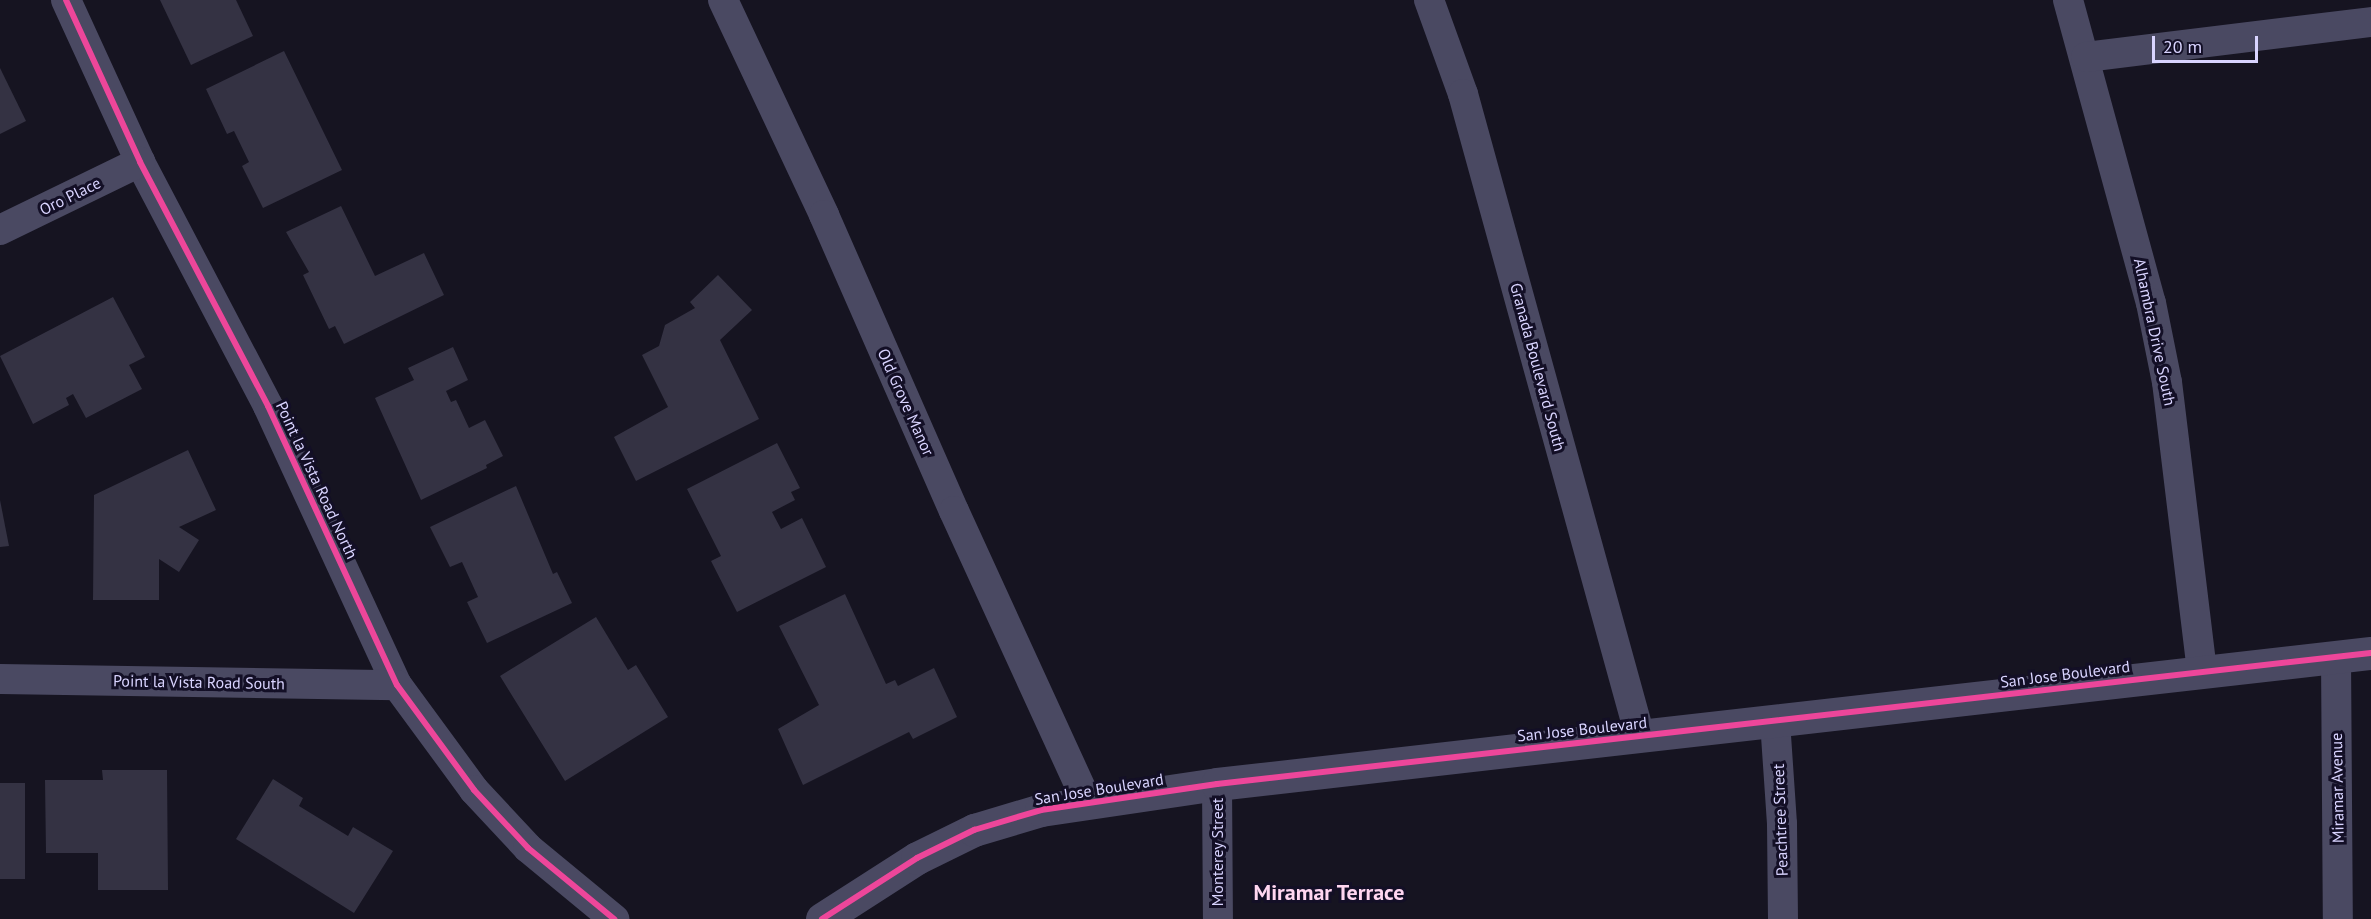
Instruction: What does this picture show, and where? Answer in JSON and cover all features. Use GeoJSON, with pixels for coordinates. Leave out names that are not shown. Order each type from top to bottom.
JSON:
{"type":"FeatureCollection","features":[{"type":"Feature","properties":{"kind":"street","name":"Point la Vista Road North"},"geometry":{"type":"LineString","coordinates":[[66,0],[140,162],[268,406],[397,685],[474,790],[528,848],[614,919]]}},
{"type":"Feature","properties":{"kind":"street","name":"Old Grove Manor"},"geometry":{"type":"LineString","coordinates":[[723,0],[824,215],[954,511],[1088,804]]}},
{"type":"Feature","properties":{"kind":"street","name":"Granada Boulevard South"},"geometry":{"type":"LineString","coordinates":[[1429,0],[1463,94],[1640,736]]}},
{"type":"Feature","properties":{"kind":"street","name":"Alhambra Drive South"},"geometry":{"type":"LineString","coordinates":[[2068,0],[2086,57],[2151,303],[2168,382],[2202,671]]}},
{"type":"Feature","properties":{"kind":"street"},"geometry":{"type":"LineString","coordinates":[[2086,57],[2371,22]]}},
{"type":"Feature","properties":{"kind":"street","name":"Oro Place"},"geometry":{"type":"LineString","coordinates":[[0,230],[140,162]]}},
{"type":"Feature","properties":{"kind":"street","name":"San Jose Boulevard"},"geometry":{"type":"LineString","coordinates":[[822,919],[917,858],[974,830],[1041,810],[1217,784],[1775,722],[2371,652]]}},
{"type":"Feature","properties":{"kind":"street","name":"Miramar Avenue"},"geometry":{"type":"LineString","coordinates":[[2336,657],[2338,919]]}},
{"type":"Feature","properties":{"kind":"street","name":"Point la Vista Road South"},"geometry":{"type":"LineString","coordinates":[[0,678],[397,685]]}},
{"type":"Feature","properties":{"kind":"street","name":"Peachtree Street"},"geometry":{"type":"LineString","coordinates":[[1775,722],[1783,919]]}},
{"type":"Feature","properties":{"kind":"street","name":"Monterey Street"},"geometry":{"type":"LineString","coordinates":[[1217,784],[1218,919]]}},
{"type":"Feature","properties":{"kind":"building"},"geometry":{"type":"Polygon","coordinates":[[[160,0],[236,0],[253,36],[191,65],[160,0]]]}},
{"type":"Feature","properties":{"kind":"building"},"geometry":{"type":"Polygon","coordinates":[[[284,51],[342,170],[263,208],[242,166],[249,162],[234,131],[227,134],[206,89],[284,51]]]}},
{"type":"Feature","properties":{"kind":"building"},"geometry":{"type":"Polygon","coordinates":[[[0,68],[26,121],[0,134],[0,68]]]}},
{"type":"Feature","properties":{"kind":"building"},"geometry":{"type":"Polygon","coordinates":[[[341,206],[375,276],[424,253],[444,295],[344,344],[335,326],[329,329],[303,275],[309,272],[286,232],[341,206]]]}},
{"type":"Feature","properties":{"kind":"building"},"geometry":{"type":"Polygon","coordinates":[[[718,275],[752,310],[720,340],[759,419],[636,481],[614,437],[668,407],[642,355],[659,346],[665,325],[695,308],[690,302],[718,275]]]}},
{"type":"Feature","properties":{"kind":"building"},"geometry":{"type":"Polygon","coordinates":[[[113,297],[145,357],[129,365],[142,389],[86,418],[73,394],[66,398],[69,405],[33,424],[0,356],[113,297]]]}},
{"type":"Feature","properties":{"kind":"building"},"geometry":{"type":"Polygon","coordinates":[[[453,347],[468,380],[446,391],[451,402],[456,400],[469,428],[485,420],[503,456],[486,465],[487,468],[421,500],[375,398],[414,380],[408,368],[453,347]]]}},
{"type":"Feature","properties":{"kind":"building"},"geometry":{"type":"Polygon","coordinates":[[[777,443],[800,488],[791,492],[795,500],[772,512],[781,529],[802,518],[826,567],[737,612],[711,561],[721,556],[687,489],[777,443]]]}},
{"type":"Feature","properties":{"kind":"building"},"geometry":{"type":"Polygon","coordinates":[[[188,450],[216,510],[179,527],[199,540],[179,572],[159,559],[159,600],[93,600],[94,495],[188,450]]]}},
{"type":"Feature","properties":{"kind":"building"},"geometry":{"type":"Polygon","coordinates":[[[516,486],[553,574],[557,572],[572,603],[487,643],[467,602],[478,597],[462,562],[450,567],[430,527],[516,486]]]}},
{"type":"Feature","properties":{"kind":"building"},"geometry":{"type":"Polygon","coordinates":[[[0,500],[9,546],[0,547],[0,500]]]}},
{"type":"Feature","properties":{"kind":"building"},"geometry":{"type":"Polygon","coordinates":[[[845,594],[886,684],[895,680],[898,686],[934,668],[957,717],[913,739],[909,732],[803,785],[778,729],[819,705],[779,626],[845,594]]]}},
{"type":"Feature","properties":{"kind":"building"},"geometry":{"type":"Polygon","coordinates":[[[596,617],[628,670],[636,665],[668,717],[565,781],[500,676],[596,617]]]}},
{"type":"Feature","properties":{"kind":"building"},"geometry":{"type":"Polygon","coordinates":[[[102,770],[167,770],[168,890],[98,890],[98,853],[46,853],[45,780],[103,780],[102,770]]]}},
{"type":"Feature","properties":{"kind":"building"},"geometry":{"type":"Polygon","coordinates":[[[273,779],[303,798],[299,806],[348,836],[353,827],[393,851],[354,913],[236,839],[273,779]]]}},
{"type":"Feature","properties":{"kind":"building"},"geometry":{"type":"Polygon","coordinates":[[[0,783],[25,783],[25,879],[0,879],[0,783]]]}},
{"type":"Feature","properties":{"kind":"cycle path"},"geometry":{"type":"LineString","coordinates":[[66,0],[140,162],[268,406],[397,685],[474,790],[528,848],[614,919]]}},
{"type":"Feature","properties":{"kind":"cycle path"},"geometry":{"type":"LineString","coordinates":[[822,919],[917,858],[974,830],[1041,810],[1217,784],[2371,653]]}},
{"type":"Feature","properties":{"kind":"district","name":"Miramar Terrace"},"geometry":{"type":"Point","coordinates":[1329,893]}}]}
